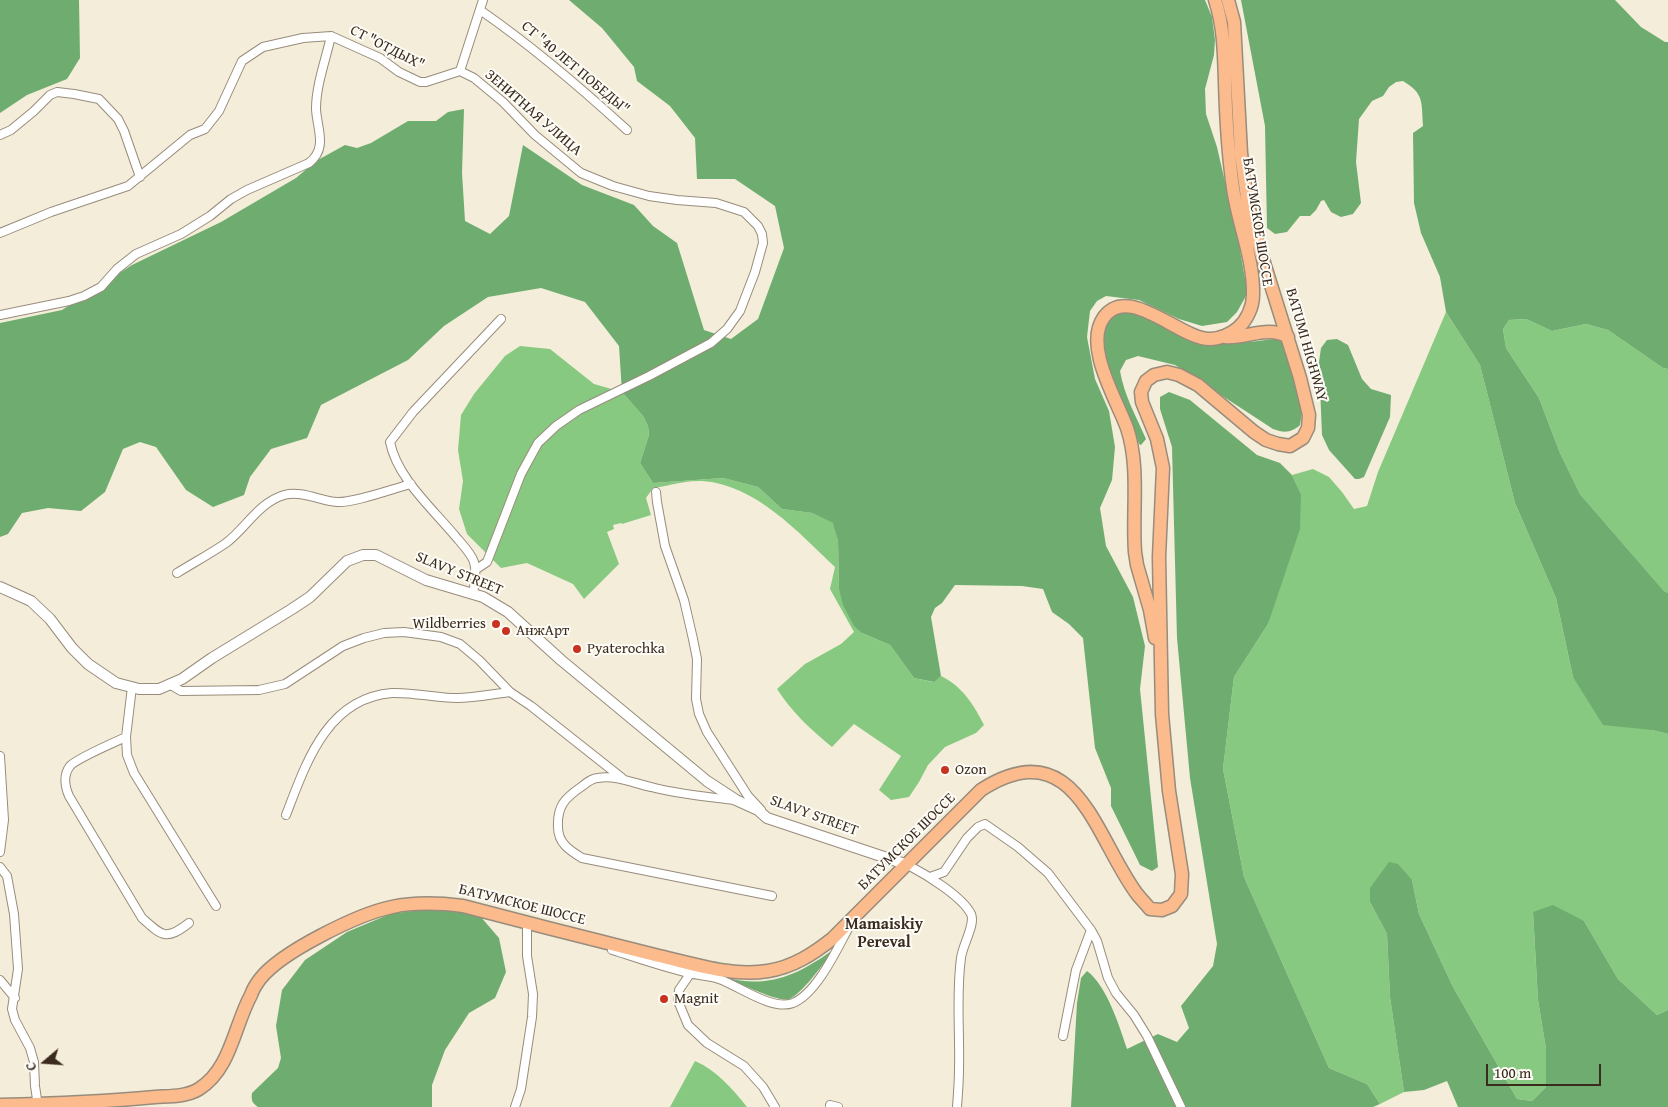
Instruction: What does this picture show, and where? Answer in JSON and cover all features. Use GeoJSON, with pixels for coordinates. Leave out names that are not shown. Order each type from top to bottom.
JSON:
{"type":"FeatureCollection","features":[{"type":"Feature","properties":{"kind":"highway","name":"БАТУМСКОЕ ШОССЕ"},"geometry":{"type":"LineString","coordinates":[[0,1105],[38,1106],[147,1098],[184,1094],[198,1090],[210,1080],[223,1063],[250,995],[261,978],[276,964],[317,937],[361,917],[391,907],[442,903],[463,906],[608,944],[724,971],[747,973],[768,971],[792,965],[814,953],[832,939],[981,790],[995,781],[1012,774],[1035,772],[1056,779],[1070,788],[1093,816],[1137,894],[1150,909],[1162,910],[1172,906],[1181,894],[1182,874],[1168,782],[1162,696],[1150,610],[1137,565],[1134,537],[1134,460],[1132,444],[1101,362],[1097,346],[1098,329],[1103,318],[1111,310],[1119,307],[1130,306],[1198,337],[1210,340],[1222,337],[1237,329],[1245,321],[1251,307],[1252,275],[1233,189],[1227,124],[1223,32],[1215,0]]}},
{"type":"Feature","properties":{"kind":"highway","name":"BATUMI HIGHWAY"},"geometry":{"type":"LineString","coordinates":[[1162,696],[1160,525],[1163,468],[1157,439],[1142,402],[1142,392],[1146,381],[1160,373],[1172,372],[1179,375],[1198,385],[1266,440],[1278,444],[1290,446],[1303,438],[1308,428],[1310,415],[1248,206],[1241,152],[1234,22],[1228,0]]}},
{"type":"Feature","properties":{"kind":"highway"},"geometry":{"type":"LineString","coordinates":[[1222,337],[1234,338],[1261,332],[1279,332],[1288,337]]}},
{"type":"Feature","properties":{"kind":"highway"},"geometry":{"type":"LineString","coordinates":[[1137,565],[1148,573],[1154,572],[1160,567]]}},
{"type":"Feature","properties":{"kind":"street"},"geometry":{"type":"LineString","coordinates":[[460,71],[482,0]]}},
{"type":"Feature","properties":{"kind":"street","name":"СТ \"40 ЛЕТ ПОБЕДЫ\""},"geometry":{"type":"LineString","coordinates":[[480,10],[529,45],[627,130]]}},
{"type":"Feature","properties":{"kind":"street"},"geometry":{"type":"LineString","coordinates":[[0,232],[51,212],[128,186],[190,136],[205,130],[219,111],[242,61],[263,47],[303,38],[331,36],[318,88],[316,106],[320,150],[317,157],[310,163],[247,190],[181,234],[136,254],[117,269],[101,287],[84,296],[69,301],[0,315]]}},
{"type":"Feature","properties":{"kind":"street","name":"СТ \"ОТДЫХ\""},"geometry":{"type":"LineString","coordinates":[[331,36],[380,58],[399,72],[420,82],[426,82],[460,71]]}},
{"type":"Feature","properties":{"kind":"street","name":"ЗЕНИТНАЯ УЛИЦА"},"geometry":{"type":"LineString","coordinates":[[460,71],[474,78],[502,102],[535,136],[581,173],[612,186],[649,196],[716,202],[744,212],[758,226],[762,234],[763,243],[755,272],[740,311],[727,329],[711,343],[579,410],[556,426],[538,443],[521,474],[487,562],[475,570]]}},
{"type":"Feature","properties":{"kind":"street"},"geometry":{"type":"LineString","coordinates":[[0,135],[12,130],[50,95],[57,92],[99,99],[118,119],[140,177]]}},
{"type":"Feature","properties":{"kind":"street"},"geometry":{"type":"LineString","coordinates":[[473,593],[474,560],[411,484],[394,454],[390,442],[413,412],[501,319]]}},
{"type":"Feature","properties":{"kind":"street"},"geometry":{"type":"LineString","coordinates":[[177,573],[227,542],[264,506],[283,496],[309,496],[336,502],[348,502],[411,484]]}},
{"type":"Feature","properties":{"kind":"street"},"geometry":{"type":"LineString","coordinates":[[656,492],[665,546],[684,600],[693,639],[696,659],[696,700],[699,714],[708,732],[748,796],[767,818]]}},
{"type":"Feature","properties":{"kind":"street","name":"SLAVY STREET"},"geometry":{"type":"LineString","coordinates":[[0,587],[31,601],[50,619],[72,648],[88,664],[116,683],[140,689],[159,689],[182,679],[212,658],[292,610],[342,566],[358,556],[376,555],[426,580],[473,593],[494,602],[642,728],[707,781],[736,800],[758,810],[767,818],[908,865]]}},
{"type":"Feature","properties":{"kind":"street"},"geometry":{"type":"LineString","coordinates":[[169,684],[181,691],[259,690],[286,684],[344,646],[364,638],[384,633],[404,632],[441,637],[460,644],[479,660],[510,692],[531,706],[622,778]]}},
{"type":"Feature","properties":{"kind":"street"},"geometry":{"type":"LineString","coordinates":[[132,687],[126,737],[126,755],[134,773],[216,906]]}},
{"type":"Feature","properties":{"kind":"street"},"geometry":{"type":"LineString","coordinates":[[286,815],[304,768],[324,733],[342,713],[360,702],[377,695],[394,693],[458,698],[510,692]]}},
{"type":"Feature","properties":{"kind":"street"},"geometry":{"type":"LineString","coordinates":[[126,737],[70,766],[65,786],[69,796],[142,918],[157,931],[167,935],[177,932],[189,922]]}},
{"type":"Feature","properties":{"kind":"street"},"geometry":{"type":"LineString","coordinates":[[0,756],[4,820],[0,852]]}},
{"type":"Feature","properties":{"kind":"street"},"geometry":{"type":"LineString","coordinates":[[736,800],[710,798],[651,787],[622,778],[597,778],[568,795],[559,809],[558,828],[561,842],[570,851],[582,858],[772,896]]}},
{"type":"Feature","properties":{"kind":"street"},"geometry":{"type":"LineString","coordinates":[[930,877],[944,872],[967,838],[978,827],[985,824],[1018,847],[1048,873],[1091,930],[1108,978],[1116,993],[1134,1015],[1147,1036],[1181,1107]]}},
{"type":"Feature","properties":{"kind":"street"},"geometry":{"type":"LineString","coordinates":[[908,865],[930,877],[962,903],[971,914],[972,923],[961,956],[958,1009],[959,1069],[957,1107]]}},
{"type":"Feature","properties":{"kind":"street"},"geometry":{"type":"LineString","coordinates":[[0,867],[7,876],[14,914],[18,969],[12,1009],[15,1020],[30,1048],[34,1062],[38,1106]]}},
{"type":"Feature","properties":{"kind":"street"},"geometry":{"type":"LineString","coordinates":[[608,944],[608,948],[612,950],[690,974],[719,979],[772,1003],[782,1005],[801,998],[815,984],[855,917]]}},
{"type":"Feature","properties":{"kind":"street"},"geometry":{"type":"LineString","coordinates":[[515,1107],[520,1089],[532,1017],[533,994],[527,956],[527,923]]}},
{"type":"Feature","properties":{"kind":"street"},"geometry":{"type":"LineString","coordinates":[[1063,1036],[1076,970],[1091,930]]}},
{"type":"Feature","properties":{"kind":"street"},"geometry":{"type":"LineString","coordinates":[[690,974],[679,990],[678,1001],[688,1025],[707,1043],[744,1066],[763,1086],[775,1107]]}},
{"type":"Feature","properties":{"kind":"street"},"geometry":{"type":"LineString","coordinates":[[0,980],[15,998]]}},
{"type":"Feature","properties":{"kind":"green space"},"geometry":{"type":"Polygon","coordinates":[[[0,0],[79,0],[80,58],[67,79],[27,95],[0,113],[0,0]]]}},
{"type":"Feature","properties":{"kind":"green space"},"geometry":{"type":"Polygon","coordinates":[[[569,0],[1205,0],[1212,17],[1215,40],[1214,55],[1205,89],[1206,114],[1217,147],[1237,234],[1246,284],[1246,296],[1237,312],[1227,322],[1202,326],[1179,319],[1139,300],[1106,296],[1097,301],[1090,311],[1087,337],[1095,379],[1109,411],[1115,447],[1112,480],[1100,508],[1106,546],[1133,597],[1145,646],[1140,689],[1158,867],[1152,871],[1140,865],[1111,806],[1111,788],[1095,748],[1083,638],[1069,624],[1052,612],[1043,589],[1022,586],[955,585],[942,603],[935,608],[931,617],[941,676],[934,682],[914,678],[890,645],[862,633],[854,626],[843,605],[839,589],[838,541],[833,523],[812,513],[782,509],[758,487],[723,478],[653,483],[640,463],[649,435],[648,426],[643,416],[622,392],[619,346],[585,302],[541,288],[488,297],[444,326],[408,360],[321,405],[307,438],[271,449],[250,477],[244,495],[213,507],[186,490],[156,447],[140,442],[123,449],[105,492],[81,511],[48,508],[22,513],[8,534],[0,537],[0,323],[62,310],[132,265],[221,222],[296,178],[316,161],[345,145],[357,148],[371,143],[408,121],[436,121],[448,112],[464,109],[462,173],[465,221],[490,234],[509,216],[523,145],[582,185],[634,205],[653,226],[677,243],[704,330],[731,339],[758,319],[784,248],[775,206],[735,179],[697,179],[695,138],[670,106],[637,81],[634,67],[602,28],[569,0]]]}},
{"type":"Feature","properties":{"kind":"green space"},"geometry":{"type":"Polygon","coordinates":[[[1241,0],[1615,0],[1641,27],[1668,42],[1668,369],[1663,368],[1608,330],[1586,324],[1552,331],[1526,319],[1509,320],[1503,329],[1506,348],[1539,398],[1560,453],[1580,494],[1664,591],[1668,593],[1668,734],[1652,730],[1603,725],[1573,677],[1556,598],[1515,503],[1480,365],[1446,312],[1440,277],[1421,233],[1414,203],[1413,133],[1423,126],[1422,105],[1418,95],[1415,90],[1403,81],[1396,82],[1389,87],[1383,96],[1372,101],[1359,119],[1356,162],[1361,203],[1353,214],[1341,217],[1331,212],[1324,200],[1321,201],[1310,216],[1300,216],[1287,232],[1275,234],[1267,228],[1265,126],[1241,0]]]}},
{"type":"Feature","properties":{"kind":"green space"},"geometry":{"type":"Polygon","coordinates":[[[1135,310],[1210,344],[1233,344],[1274,339],[1282,341],[1286,346],[1302,412],[1300,425],[1294,430],[1281,431],[1273,429],[1175,365],[1138,356],[1126,360],[1120,371],[1127,397],[1146,439],[1141,445],[1139,444],[1132,426],[1120,405],[1103,353],[1104,326],[1115,314],[1135,310]]]}},
{"type":"Feature","properties":{"kind":"green space"},"geometry":{"type":"Polygon","coordinates":[[[1446,312],[1480,365],[1515,503],[1556,598],[1573,677],[1652,730],[1668,734],[1668,1010],[1657,1015],[1618,979],[1584,921],[1533,912],[1538,1000],[1546,1049],[1546,1087],[1532,1101],[1517,1099],[1453,987],[1419,914],[1412,880],[1370,902],[1387,934],[1390,997],[1404,1092],[1380,1104],[1367,1084],[1329,1068],[1244,877],[1223,769],[1234,677],[1268,624],[1301,494],[1292,475],[1313,469],[1329,477],[1354,509],[1367,506],[1378,472],[1446,312]]]}},
{"type":"Feature","properties":{"kind":"green space"},"geometry":{"type":"Polygon","coordinates":[[[1526,319],[1552,331],[1586,324],[1608,330],[1663,368],[1668,369],[1668,593],[1664,591],[1580,494],[1560,453],[1539,398],[1506,348],[1503,329],[1509,320],[1526,319]]]}},
{"type":"Feature","properties":{"kind":"green space"},"geometry":{"type":"Polygon","coordinates":[[[1337,339],[1348,345],[1362,379],[1371,389],[1391,395],[1390,417],[1364,477],[1359,479],[1355,479],[1329,450],[1322,435],[1319,362],[1321,348],[1327,340],[1337,339]]]}},
{"type":"Feature","properties":{"kind":"green space"},"geometry":{"type":"Polygon","coordinates":[[[520,346],[550,349],[594,384],[622,392],[643,416],[648,426],[649,435],[640,463],[653,483],[723,478],[758,487],[782,509],[812,513],[834,523],[838,541],[839,589],[862,633],[890,645],[914,678],[933,682],[941,676],[955,685],[972,703],[984,725],[976,733],[945,747],[928,765],[909,797],[891,800],[879,790],[901,756],[854,724],[832,747],[817,734],[795,713],[777,689],[805,664],[841,644],[854,632],[830,589],[835,567],[775,512],[740,491],[721,484],[696,481],[653,488],[646,498],[651,515],[613,525],[614,529],[607,532],[619,564],[584,599],[573,584],[527,563],[501,568],[467,534],[459,509],[463,481],[458,450],[461,415],[474,394],[505,356],[520,346]]]}},
{"type":"Feature","properties":{"kind":"green space"},"geometry":{"type":"Polygon","coordinates":[[[1169,392],[1190,400],[1257,455],[1280,463],[1292,475],[1301,494],[1300,529],[1268,624],[1234,677],[1223,769],[1244,877],[1329,1068],[1367,1084],[1380,1104],[1373,1107],[1071,1107],[1077,1003],[1081,978],[1087,971],[1101,986],[1116,1018],[1127,1049],[1158,1034],[1177,1042],[1189,1028],[1181,1006],[1213,966],[1217,944],[1190,778],[1177,638],[1172,447],[1160,409],[1160,397],[1169,392]]]}},
{"type":"Feature","properties":{"kind":"green space"},"geometry":{"type":"Polygon","coordinates":[[[1389,862],[1398,864],[1412,880],[1419,914],[1453,987],[1517,1099],[1532,1101],[1546,1087],[1546,1049],[1538,1000],[1533,912],[1553,905],[1584,921],[1618,979],[1657,1015],[1668,1010],[1668,1107],[1458,1107],[1447,1081],[1424,1090],[1404,1092],[1390,997],[1387,934],[1370,902],[1370,888],[1389,862]]]}},
{"type":"Feature","properties":{"kind":"green space"},"geometry":{"type":"Polygon","coordinates":[[[435,908],[480,916],[499,938],[506,972],[495,998],[469,1013],[445,1050],[432,1085],[432,1107],[258,1107],[254,1104],[252,1093],[278,1068],[281,1058],[276,1026],[282,990],[305,960],[347,932],[390,914],[435,908]]]}},
{"type":"Feature","properties":{"kind":"green space"},"geometry":{"type":"Polygon","coordinates":[[[830,952],[831,954],[811,979],[794,997],[789,999],[767,995],[724,977],[754,982],[780,978],[805,968],[830,952]]]}},
{"type":"Feature","properties":{"kind":"green space"},"geometry":{"type":"Polygon","coordinates":[[[695,1061],[710,1069],[724,1081],[747,1107],[670,1107],[695,1061]]]}},
{"type":"Feature","properties":{"kind":"place","name":"Wildberries"},"geometry":{"type":"Point","coordinates":[496,624]}},
{"type":"Feature","properties":{"kind":"place","name":"АнжАрт"},"geometry":{"type":"Point","coordinates":[506,631]}},
{"type":"Feature","properties":{"kind":"place","name":"Pyaterochka"},"geometry":{"type":"Point","coordinates":[577,649]}},
{"type":"Feature","properties":{"kind":"place","name":"Ozon"},"geometry":{"type":"Point","coordinates":[945,770]}},
{"type":"Feature","properties":{"kind":"place","name":"Magnit"},"geometry":{"type":"Point","coordinates":[664,999]}},
{"type":"Feature","properties":{"kind":"district","name":"Mamaiskiy Pereval"},"geometry":{"type":"Point","coordinates":[884,934]}}]}
